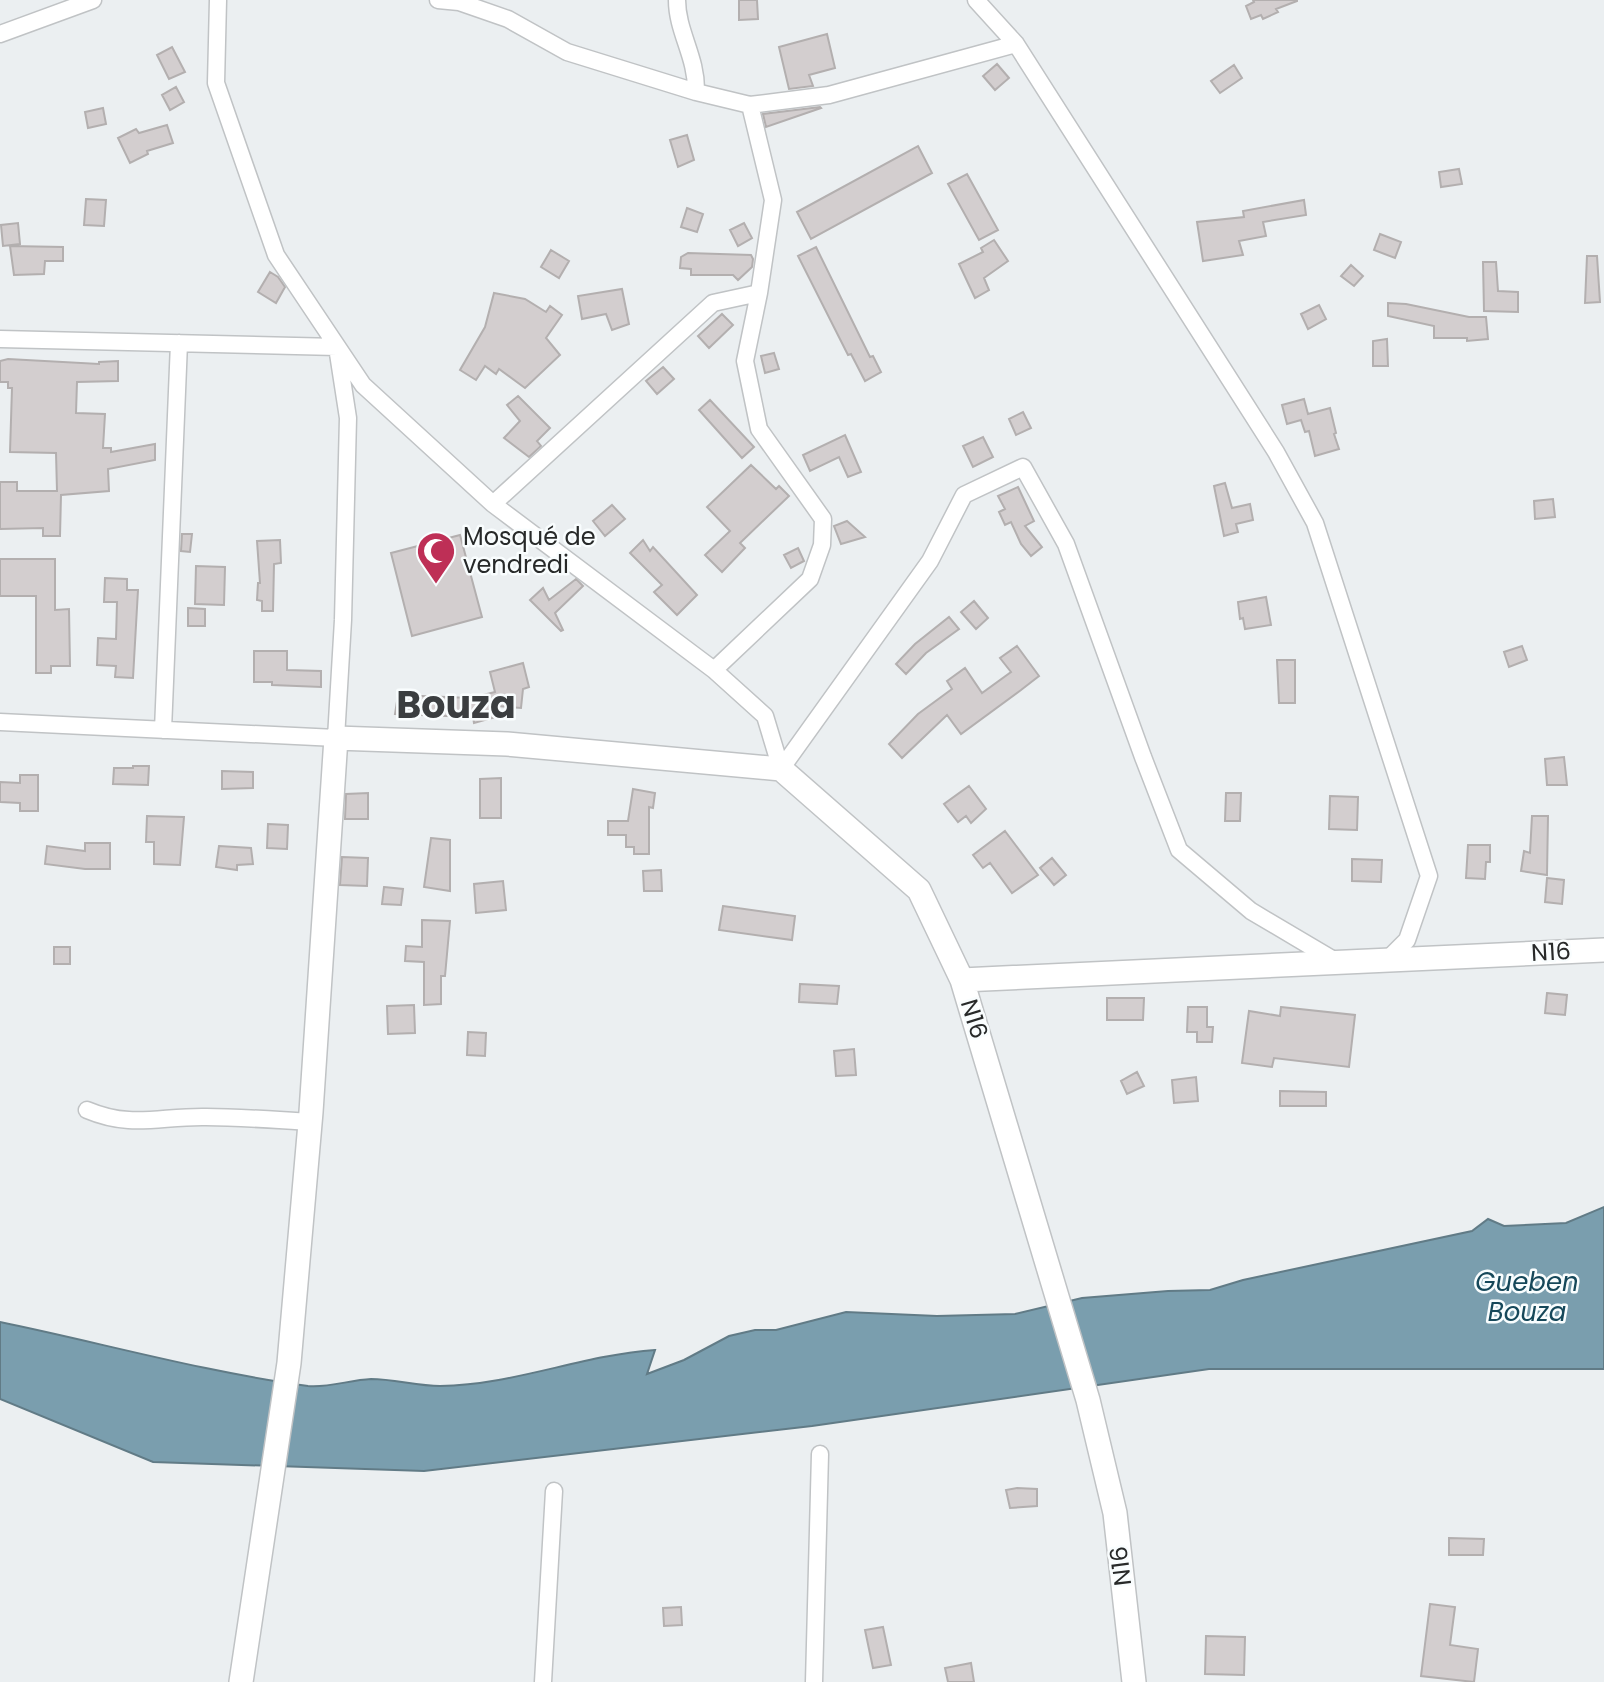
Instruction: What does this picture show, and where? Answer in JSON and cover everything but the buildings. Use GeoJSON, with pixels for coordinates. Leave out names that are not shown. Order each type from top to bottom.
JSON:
{"type":"FeatureCollection","features":[{"type":"Feature","properties":{"kind":"street"},"geometry":{"type":"LineString","coordinates":[[0,34],[93,0]]}},
{"type":"Feature","properties":{"kind":"street"},"geometry":{"type":"LineString","coordinates":[[218,0],[216,83],[276,256],[363,385],[493,504],[714,670],[765,716],[781,769],[919,890],[962,980]]}},
{"type":"Feature","properties":{"kind":"street"},"geometry":{"type":"LineString","coordinates":[[438,0],[459,2],[508,19],[567,52],[696,92],[750,104],[829,95],[1016,44]]}},
{"type":"Feature","properties":{"kind":"street"},"geometry":{"type":"LineString","coordinates":[[677,0],[677,11],[696,72],[696,92]]}},
{"type":"Feature","properties":{"kind":"street"},"geometry":{"type":"LineString","coordinates":[[976,0],[1016,44],[1276,452],[1315,523],[1429,876],[1407,940],[1387,960]]}},
{"type":"Feature","properties":{"kind":"street"},"geometry":{"type":"LineString","coordinates":[[714,670],[810,579],[822,545],[823,519],[759,429],[745,361],[759,293],[773,200],[750,104]]}},
{"type":"Feature","properties":{"kind":"street"},"geometry":{"type":"LineString","coordinates":[[493,504],[713,303],[759,293]]}},
{"type":"Feature","properties":{"kind":"street"},"geometry":{"type":"LineString","coordinates":[[0,339],[337,347]]}},
{"type":"Feature","properties":{"kind":"street"},"geometry":{"type":"LineString","coordinates":[[163,730],[179,343]]}},
{"type":"Feature","properties":{"kind":"street"},"geometry":{"type":"LineString","coordinates":[[241,1682],[289,1363],[310,1122],[343,620],[348,418],[337,347]]}},
{"type":"Feature","properties":{"kind":"street"},"geometry":{"type":"LineString","coordinates":[[781,769],[930,561],[964,495],[1023,467],[1066,544],[1179,850],[1251,911],[1337,962]]}},
{"type":"Feature","properties":{"kind":"street"},"geometry":{"type":"LineString","coordinates":[[0,722],[507,744],[781,769]]}},
{"type":"Feature","properties":{"kind":"street","name":"N16"},"geometry":{"type":"LineString","coordinates":[[1134,1682],[1115,1513],[1088,1400],[962,980],[1604,950]]}},
{"type":"Feature","properties":{"kind":"street"},"geometry":{"type":"LineString","coordinates":[[87,1110],[109,1119],[136,1121],[203,1116],[310,1122]]}},
{"type":"Feature","properties":{"kind":"street"},"geometry":{"type":"LineString","coordinates":[[814,1682],[820,1454]]}},
{"type":"Feature","properties":{"kind":"street"},"geometry":{"type":"LineString","coordinates":[[543,1682],[554,1490]]}},
{"type":"Feature","properties":{"kind":"water","name":"Gueben Bouza"},"geometry":{"type":"Polygon","coordinates":[[[1604,1207],[1604,1369],[1209,1369],[812,1426],[424,1471],[153,1462],[0,1399],[0,1322],[192,1365],[308,1386],[371,1379],[431,1386],[467,1384],[655,1350],[647,1374],[684,1360],[729,1336],[755,1330],[776,1330],[846,1312],[937,1316],[1015,1314],[1082,1298],[1210,1290],[1243,1280],[1472,1231],[1488,1219],[1504,1226],[1566,1223],[1604,1207]]]}},
{"type":"Feature","properties":{"kind":"place","name":"Mosqué de vendredi"},"geometry":{"type":"Point","coordinates":[436,585]}},
{"type":"Feature","properties":{"kind":"district","name":"Bouza"},"geometry":{"type":"Point","coordinates":[456,705]}}]}
